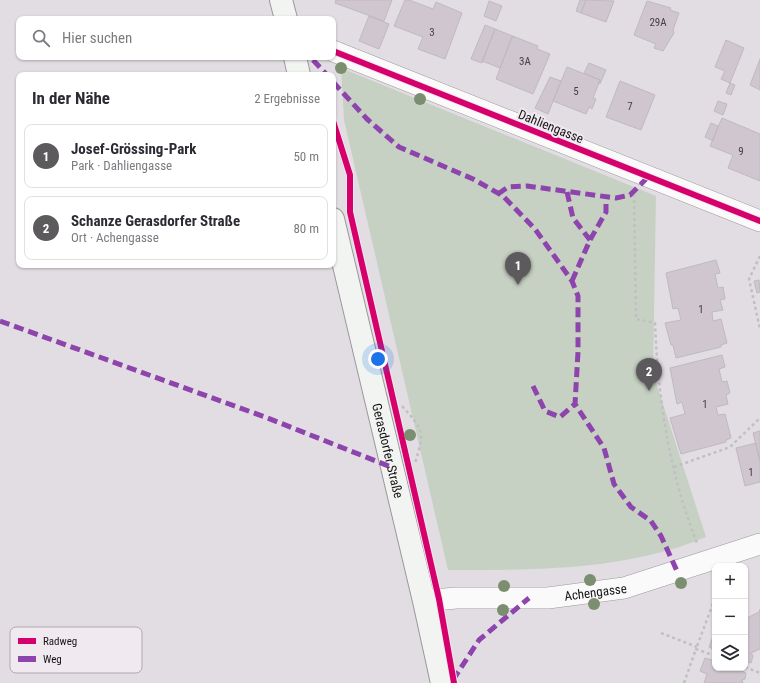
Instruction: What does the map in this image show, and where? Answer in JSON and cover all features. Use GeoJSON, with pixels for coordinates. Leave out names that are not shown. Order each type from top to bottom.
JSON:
{"type":"FeatureCollection","features":[{"type":"Feature","properties":{"kind":"main road"},"geometry":{"type":"LineString","coordinates":[[281,0],[285,16]]}},
{"type":"Feature","properties":{"kind":"main road"},"geometry":{"type":"LineString","coordinates":[[296,60],[298,72]]}},
{"type":"Feature","properties":{"kind":"main road","name":"Gerasdorfer Straße"},"geometry":{"type":"LineString","coordinates":[[336,232],[424,601],[442,683]]}},
{"type":"Feature","properties":{"kind":"street","name":"Dahliengasse"},"geometry":{"type":"LineString","coordinates":[[336,52],[760,220]]}},
{"type":"Feature","properties":{"kind":"street","name":"Achengasse"},"geometry":{"type":"LineString","coordinates":[[424,601],[456,598],[548,598],[624,588],[760,544]]}},
{"type":"Feature","properties":{"kind":"path"},"geometry":{"type":"LineString","coordinates":[[634,190],[636,319],[655,323],[658,381],[664,424],[690,525],[704,562]]}},
{"type":"Feature","properties":{"kind":"path"},"geometry":{"type":"LineString","coordinates":[[760,256],[749,279],[760,329]]}},
{"type":"Feature","properties":{"kind":"path"},"geometry":{"type":"LineString","coordinates":[[396,402],[396,411]]}},
{"type":"Feature","properties":{"kind":"path"},"geometry":{"type":"LineString","coordinates":[[396,402],[420,426],[421,443],[413,470]]}},
{"type":"Feature","properties":{"kind":"path"},"geometry":{"type":"LineString","coordinates":[[674,467],[730,447],[760,418]]}},
{"type":"Feature","properties":{"kind":"path"},"geometry":{"type":"LineString","coordinates":[[684,683],[715,599]]}},
{"type":"Feature","properties":{"kind":"path"},"geometry":{"type":"LineString","coordinates":[[661,633],[712,655]]}},
{"type":"Feature","properties":{"kind":"path"},"geometry":{"type":"LineString","coordinates":[[748,668],[760,673]]}},
{"type":"Feature","properties":{"kind":"green space"},"geometry":{"type":"Polygon","coordinates":[[[341,68],[656,196],[653,373],[706,537],[675,548],[611,562],[546,569],[448,570],[344,120],[341,68]]]}},
{"type":"Feature","properties":{"kind":"building"},"geometry":{"type":"Polygon","coordinates":[[[336,0],[392,0],[384,21],[335,3],[336,0]]]}},
{"type":"Feature","properties":{"kind":"building"},"geometry":{"type":"Polygon","coordinates":[[[405,0],[409,0],[433,9],[436,2],[462,13],[445,59],[418,49],[423,37],[394,26],[405,0]]]}},
{"type":"Feature","properties":{"kind":"building"},"geometry":{"type":"Polygon","coordinates":[[[580,0],[586,0],[581,13],[576,11],[580,0]]]}},
{"type":"Feature","properties":{"kind":"building"},"geometry":{"type":"Polygon","coordinates":[[[586,0],[614,1],[606,22],[581,13],[586,0]]]}},
{"type":"Feature","properties":{"kind":"building"},"geometry":{"type":"Polygon","coordinates":[[[489,1],[502,6],[496,21],[484,16],[489,1]]]}},
{"type":"Feature","properties":{"kind":"building"},"geometry":{"type":"Polygon","coordinates":[[[647,1],[671,8],[670,10],[679,13],[673,30],[674,33],[663,51],[654,48],[656,44],[634,35],[647,1]]]}},
{"type":"Feature","properties":{"kind":"building"},"geometry":{"type":"Polygon","coordinates":[[[369,16],[389,24],[379,49],[359,41],[369,16]]]}},
{"type":"Feature","properties":{"kind":"building"},"geometry":{"type":"Polygon","coordinates":[[[485,25],[495,29],[482,63],[471,59],[485,25]]]}},
{"type":"Feature","properties":{"kind":"building"},"geometry":{"type":"Polygon","coordinates":[[[495,29],[515,37],[512,37],[500,68],[482,61],[495,29]]]}},
{"type":"Feature","properties":{"kind":"building"},"geometry":{"type":"Polygon","coordinates":[[[512,37],[538,46],[537,49],[550,54],[533,94],[496,79],[512,37]]]}},
{"type":"Feature","properties":{"kind":"building"},"geometry":{"type":"Polygon","coordinates":[[[726,40],[744,48],[730,83],[721,79],[725,71],[715,67],[726,40]]]}},
{"type":"Feature","properties":{"kind":"building"},"geometry":{"type":"Polygon","coordinates":[[[760,59],[760,90],[750,85],[760,59]]]}},
{"type":"Feature","properties":{"kind":"building"},"geometry":{"type":"Polygon","coordinates":[[[589,63],[606,70],[600,84],[598,83],[600,80],[584,73],[589,63]]]}},
{"type":"Feature","properties":{"kind":"building"},"geometry":{"type":"Polygon","coordinates":[[[567,67],[600,80],[593,98],[596,99],[592,109],[589,107],[586,114],[553,101],[567,67]]]}},
{"type":"Feature","properties":{"kind":"building"},"geometry":{"type":"Polygon","coordinates":[[[550,77],[561,81],[548,114],[535,108],[550,77]]]}},
{"type":"Feature","properties":{"kind":"building"},"geometry":{"type":"Polygon","coordinates":[[[620,81],[655,95],[641,130],[606,117],[620,81]]]}},
{"type":"Feature","properties":{"kind":"building"},"geometry":{"type":"Polygon","coordinates":[[[730,83],[735,85],[731,95],[726,93],[730,83]]]}},
{"type":"Feature","properties":{"kind":"building"},"geometry":{"type":"Polygon","coordinates":[[[718,101],[727,104],[723,115],[714,111],[718,101]]]}},
{"type":"Feature","properties":{"kind":"building"},"geometry":{"type":"Polygon","coordinates":[[[722,118],[760,134],[760,181],[728,168],[733,155],[710,146],[722,118]]]}},
{"type":"Feature","properties":{"kind":"building"},"geometry":{"type":"Polygon","coordinates":[[[711,123],[718,126],[713,141],[705,137],[711,123]]]}},
{"type":"Feature","properties":{"kind":"building"},"geometry":{"type":"Polygon","coordinates":[[[716,260],[720,273],[715,274],[718,288],[723,287],[725,299],[720,300],[723,310],[712,312],[713,321],[721,319],[727,343],[721,345],[721,347],[676,358],[665,323],[681,320],[678,308],[673,309],[666,273],[716,260]]]}},
{"type":"Feature","properties":{"kind":"building"},"geometry":{"type":"Polygon","coordinates":[[[759,280],[760,292],[757,293],[754,281],[759,280]]]}},
{"type":"Feature","properties":{"kind":"building"},"geometry":{"type":"Polygon","coordinates":[[[722,355],[725,367],[719,369],[722,382],[727,381],[730,393],[726,395],[728,404],[716,407],[718,415],[725,414],[731,438],[726,440],[726,442],[681,454],[670,418],[685,414],[682,402],[677,404],[670,368],[722,355]]]}},
{"type":"Feature","properties":{"kind":"building"},"geometry":{"type":"Polygon","coordinates":[[[760,431],[760,462],[753,433],[760,431]]]}},
{"type":"Feature","properties":{"kind":"building"},"geometry":{"type":"Polygon","coordinates":[[[756,443],[760,462],[760,482],[745,486],[736,448],[756,443]]]}},
{"type":"Feature","properties":{"kind":"building"},"geometry":{"type":"Polygon","coordinates":[[[760,609],[760,649],[751,653],[753,656],[751,663],[748,662],[748,618],[759,612],[760,609]]]}},
{"type":"Feature","properties":{"kind":"building"},"geometry":{"type":"Polygon","coordinates":[[[712,639],[712,648],[709,647],[712,639]]]}},
{"type":"Feature","properties":{"kind":"building"},"geometry":{"type":"Polygon","coordinates":[[[705,658],[712,660],[712,671],[741,671],[746,673],[745,679],[742,680],[743,683],[704,683],[707,674],[700,671],[705,658]]]}},
{"type":"Feature","properties":{"kind":"marked path"},"geometry":{"type":"LineString","coordinates":[[313,60],[324,72]]}},
{"type":"Feature","properties":{"kind":"marked path"},"geometry":{"type":"LineString","coordinates":[[336,85],[367,119],[399,147],[473,179],[503,196],[535,229],[572,281],[578,296],[578,352],[575,404],[604,448],[614,484],[631,507],[651,521],[661,536],[677,571]]}},
{"type":"Feature","properties":{"kind":"marked path"},"geometry":{"type":"LineString","coordinates":[[498,194],[508,187],[527,186],[616,198],[630,195],[649,176]]}},
{"type":"Feature","properties":{"kind":"marked path"},"geometry":{"type":"LineString","coordinates":[[567,192],[573,218],[590,240]]}},
{"type":"Feature","properties":{"kind":"marked path"},"geometry":{"type":"LineString","coordinates":[[572,281],[590,240],[606,212],[606,197]]}},
{"type":"Feature","properties":{"kind":"marked path"},"geometry":{"type":"LineString","coordinates":[[0,321],[265,417],[391,467]]}},
{"type":"Feature","properties":{"kind":"marked path"},"geometry":{"type":"LineString","coordinates":[[533,386],[545,411],[560,417],[575,404]]}},
{"type":"Feature","properties":{"kind":"marked path"},"geometry":{"type":"LineString","coordinates":[[453,680],[479,640],[529,598]]}},
{"type":"Feature","properties":{"kind":"cycle path"},"geometry":{"type":"LineString","coordinates":[[336,52],[760,221]]}},
{"type":"Feature","properties":{"kind":"cycle path"},"geometry":{"type":"LineString","coordinates":[[336,131],[350,175],[350,212],[439,599],[454,683]]}},
{"type":"Feature","properties":{"kind":"place","name":"Josef-Grössing-Park"},"geometry":{"type":"Point","coordinates":[518,285]}},
{"type":"Feature","properties":{"kind":"place","name":"Schanze Gerasdorfer Straße"},"geometry":{"type":"Point","coordinates":[649,391]}}]}
